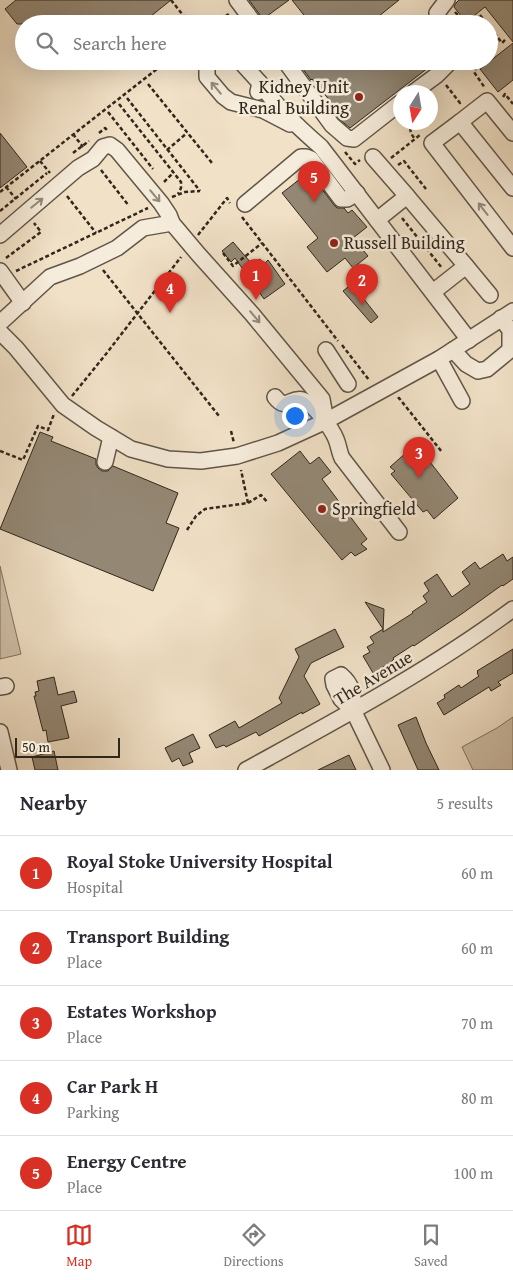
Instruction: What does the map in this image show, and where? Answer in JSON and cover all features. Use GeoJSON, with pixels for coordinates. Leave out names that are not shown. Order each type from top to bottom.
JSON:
{"type":"FeatureCollection","features":[{"type":"Feature","properties":{"kind":"street"},"geometry":{"type":"LineString","coordinates":[[237,0],[248,15]]}},
{"type":"Feature","properties":{"kind":"street"},"geometry":{"type":"LineString","coordinates":[[438,15],[437,13],[447,0]]}},
{"type":"Feature","properties":{"kind":"street"},"geometry":{"type":"LineString","coordinates":[[207,70],[207,77],[223,96],[231,102],[264,110],[302,130]]}},
{"type":"Feature","properties":{"kind":"street"},"geometry":{"type":"LineString","coordinates":[[248,70],[270,97],[321,147],[357,193],[383,215],[439,288],[469,340]]}},
{"type":"Feature","properties":{"kind":"street"},"geometry":{"type":"LineString","coordinates":[[292,70],[332,125],[347,138],[354,139],[393,108]]}},
{"type":"Feature","properties":{"kind":"street"},"geometry":{"type":"LineString","coordinates":[[423,85],[442,70]]}},
{"type":"Feature","properties":{"kind":"street"},"geometry":{"type":"LineString","coordinates":[[241,104],[254,98],[258,93],[260,83]]}},
{"type":"Feature","properties":{"kind":"street"},"geometry":{"type":"LineString","coordinates":[[512,246],[432,143],[487,101],[513,133]]}},
{"type":"Feature","properties":{"kind":"street"},"geometry":{"type":"LineString","coordinates":[[460,122],[513,188]]}},
{"type":"Feature","properties":{"kind":"street"},"geometry":{"type":"LineString","coordinates":[[0,235],[78,168],[93,159],[103,147],[110,145],[117,150],[161,203],[172,223],[252,314],[322,399],[326,421]]}},
{"type":"Feature","properties":{"kind":"street"},"geometry":{"type":"LineString","coordinates":[[239,208],[301,157],[311,159],[341,199],[347,199],[357,193]]}},
{"type":"Feature","properties":{"kind":"street"},"geometry":{"type":"LineString","coordinates":[[373,158],[490,295]]}},
{"type":"Feature","properties":{"kind":"street"},"geometry":{"type":"LineString","coordinates":[[383,215],[407,196]]}},
{"type":"Feature","properties":{"kind":"street"},"geometry":{"type":"LineString","coordinates":[[0,323],[50,277],[80,266],[117,248],[143,228],[172,223]]}},
{"type":"Feature","properties":{"kind":"street"},"geometry":{"type":"LineString","coordinates":[[439,288],[466,266]]}},
{"type":"Feature","properties":{"kind":"street"},"geometry":{"type":"LineString","coordinates":[[4,269],[23,303]]}},
{"type":"Feature","properties":{"kind":"street"},"geometry":{"type":"LineString","coordinates":[[0,332],[16,348],[63,405],[96,428],[131,449],[168,459],[201,461],[237,456],[278,443],[326,421],[439,359],[507,315],[510,330],[510,350],[487,369],[478,372],[466,364],[453,350]]}},
{"type":"Feature","properties":{"kind":"street"},"geometry":{"type":"LineString","coordinates":[[326,350],[348,384]]}},
{"type":"Feature","properties":{"kind":"street"},"geometry":{"type":"LineString","coordinates":[[439,359],[462,401]]}},
{"type":"Feature","properties":{"kind":"street"},"geometry":{"type":"LineString","coordinates":[[274,397],[284,404],[303,400],[326,421],[336,437],[342,458],[399,532]]}},
{"type":"Feature","properties":{"kind":"street"},"geometry":{"type":"LineString","coordinates":[[105,462],[111,437]]}},
{"type":"Feature","properties":{"kind":"street","name":"The Avenue"},"geometry":{"type":"LineString","coordinates":[[246,770],[354,712],[433,664],[513,609]]}},
{"type":"Feature","properties":{"kind":"street"},"geometry":{"type":"LineString","coordinates":[[354,712],[382,770]]}},
{"type":"Feature","properties":{"kind":"street"},"geometry":{"type":"LineString","coordinates":[[0,732],[10,770]]}},
{"type":"Feature","properties":{"kind":"path"},"geometry":{"type":"LineString","coordinates":[[171,0],[183,15]]}},
{"type":"Feature","properties":{"kind":"path"},"geometry":{"type":"LineString","coordinates":[[498,38],[502,43],[506,39]]}},
{"type":"Feature","properties":{"kind":"path"},"geometry":{"type":"LineString","coordinates":[[0,192],[155,70]]}},
{"type":"Feature","properties":{"kind":"path"},"geometry":{"type":"LineString","coordinates":[[437,74],[460,103]]}},
{"type":"Feature","properties":{"kind":"path"},"geometry":{"type":"LineString","coordinates":[[148,84],[212,163]]}},
{"type":"Feature","properties":{"kind":"path"},"geometry":{"type":"LineString","coordinates":[[119,104],[181,182],[178,194],[200,191],[127,98]]}},
{"type":"Feature","properties":{"kind":"path"},"geometry":{"type":"LineString","coordinates":[[108,112],[158,175]]}},
{"type":"Feature","properties":{"kind":"path"},"geometry":{"type":"LineString","coordinates":[[410,130],[410,134],[415,139]]}},
{"type":"Feature","properties":{"kind":"path"},"geometry":{"type":"LineString","coordinates":[[167,150],[188,132]]}},
{"type":"Feature","properties":{"kind":"path"},"geometry":{"type":"LineString","coordinates":[[73,134],[86,151]]}},
{"type":"Feature","properties":{"kind":"path"},"geometry":{"type":"LineString","coordinates":[[40,161],[53,176]]}},
{"type":"Feature","properties":{"kind":"path"},"geometry":{"type":"LineString","coordinates":[[354,171],[355,164]]}},
{"type":"Feature","properties":{"kind":"path"},"geometry":{"type":"LineString","coordinates":[[99,167],[129,206]]}},
{"type":"Feature","properties":{"kind":"path"},"geometry":{"type":"LineString","coordinates":[[164,182],[174,173]]}},
{"type":"Feature","properties":{"kind":"path"},"geometry":{"type":"LineString","coordinates":[[6,187],[20,203]]}},
{"type":"Feature","properties":{"kind":"path"},"geometry":{"type":"LineString","coordinates":[[65,192],[96,233]]}},
{"type":"Feature","properties":{"kind":"path"},"geometry":{"type":"LineString","coordinates":[[137,313],[227,198],[239,208],[262,242],[371,384]]}},
{"type":"Feature","properties":{"kind":"path"},"geometry":{"type":"LineString","coordinates":[[4,269],[96,233],[148,208]]}},
{"type":"Feature","properties":{"kind":"path"},"geometry":{"type":"LineString","coordinates":[[383,215],[396,220],[401,216],[446,273],[440,278],[439,288]]}},
{"type":"Feature","properties":{"kind":"path"},"geometry":{"type":"LineString","coordinates":[[4,269],[41,232],[32,219]]}},
{"type":"Feature","properties":{"kind":"path"},"geometry":{"type":"LineString","coordinates":[[223,253],[233,266],[262,242]]}},
{"type":"Feature","properties":{"kind":"path"},"geometry":{"type":"LineString","coordinates":[[101,267],[218,416]]}},
{"type":"Feature","properties":{"kind":"path"},"geometry":{"type":"LineString","coordinates":[[394,399],[395,401],[399,398],[442,452]]}},
{"type":"Feature","properties":{"kind":"path"},"geometry":{"type":"LineString","coordinates":[[231,431],[236,449]]}},
{"type":"Feature","properties":{"kind":"path"},"geometry":{"type":"LineString","coordinates":[[242,472],[248,503]]}},
{"type":"Feature","properties":{"kind":"path"},"geometry":{"type":"LineString","coordinates":[[187,530],[196,516],[206,510],[248,503],[261,494],[268,503]]}},
{"type":"Feature","properties":{"kind":"shaded area"},"geometry":{"type":"Polygon","coordinates":[[[0,566],[21,654],[0,659],[0,566]]]}},
{"type":"Feature","properties":{"kind":"shaded area"},"geometry":{"type":"Polygon","coordinates":[[[513,717],[513,770],[473,770],[462,747],[513,717]]]}},
{"type":"Feature","properties":{"kind":"building"},"geometry":{"type":"Polygon","coordinates":[[[16,0],[171,0],[152,15],[15,15],[15,22],[5,9],[16,0]]]}},
{"type":"Feature","properties":{"kind":"building"},"geometry":{"type":"Polygon","coordinates":[[[249,0],[289,0],[268,15],[260,15],[249,0]]]}},
{"type":"Feature","properties":{"kind":"building"},"geometry":{"type":"Polygon","coordinates":[[[292,0],[399,0],[380,15],[304,15],[292,0]]]}},
{"type":"Feature","properties":{"kind":"building"},"geometry":{"type":"Polygon","coordinates":[[[459,0],[513,0],[513,42],[498,23],[498,15],[491,15],[485,7],[475,15],[460,15],[454,7],[459,0]]]}},
{"type":"Feature","properties":{"kind":"building"},"geometry":{"type":"Polygon","coordinates":[[[513,43],[513,80],[498,92],[481,70],[498,70],[498,55],[513,43]]]}},
{"type":"Feature","properties":{"kind":"building","name":"Kidney Unit Renal Building"},"geometry":{"type":"Polygon","coordinates":[[[304,70],[425,70],[406,85],[393,85],[393,95],[350,128],[339,119],[328,104],[331,102],[304,70]]]}},
{"type":"Feature","properties":{"kind":"building"},"geometry":{"type":"Polygon","coordinates":[[[0,133],[27,167],[0,188],[0,133]]]}},
{"type":"Feature","properties":{"kind":"building"},"geometry":{"type":"Polygon","coordinates":[[[309,172],[337,208],[344,208],[348,213],[352,210],[367,227],[353,238],[368,256],[353,268],[345,258],[327,272],[307,247],[318,238],[282,193],[309,172]]]}},
{"type":"Feature","properties":{"kind":"building"},"geometry":{"type":"Polygon","coordinates":[[[233,242],[252,264],[260,259],[264,264],[268,260],[285,284],[264,299],[235,258],[231,262],[222,251],[233,242]]]}},
{"type":"Feature","properties":{"kind":"building"},"geometry":{"type":"Polygon","coordinates":[[[352,284],[378,317],[371,323],[343,291],[352,284]]]}},
{"type":"Feature","properties":{"kind":"building"},"geometry":{"type":"Polygon","coordinates":[[[40,432],[53,437],[51,441],[96,459],[96,465],[102,471],[108,471],[113,466],[178,493],[166,523],[179,528],[153,591],[0,529],[40,432]]]}},
{"type":"Feature","properties":{"kind":"building"},"geometry":{"type":"Polygon","coordinates":[[[416,444],[458,498],[434,519],[427,510],[423,512],[391,474],[395,471],[390,467],[416,444]]]}},
{"type":"Feature","properties":{"kind":"building","name":"Springfield"},"geometry":{"type":"Polygon","coordinates":[[[300,451],[310,464],[319,457],[331,472],[322,479],[367,539],[361,544],[367,549],[355,556],[351,552],[342,560],[271,474],[300,451]]]}},
{"type":"Feature","properties":{"kind":"building"},"geometry":{"type":"Polygon","coordinates":[[[503,554],[507,561],[513,557],[513,579],[373,673],[363,656],[370,652],[367,647],[374,643],[370,637],[383,629],[365,602],[384,609],[383,632],[427,602],[423,596],[429,591],[424,583],[437,574],[452,597],[470,584],[462,572],[475,562],[480,569],[503,554]]]}},
{"type":"Feature","properties":{"kind":"building"},"geometry":{"type":"Polygon","coordinates":[[[335,629],[344,647],[311,663],[304,676],[320,704],[259,736],[256,732],[226,747],[224,745],[216,748],[209,735],[235,721],[239,728],[282,703],[279,698],[299,657],[295,649],[335,629]]]}},
{"type":"Feature","properties":{"kind":"building"},"geometry":{"type":"Polygon","coordinates":[[[513,649],[513,673],[498,682],[501,685],[491,691],[489,687],[444,715],[437,703],[445,698],[444,695],[459,685],[461,688],[479,676],[477,671],[513,649]]]}},
{"type":"Feature","properties":{"kind":"building"},"geometry":{"type":"Polygon","coordinates":[[[54,677],[58,695],[74,691],[77,702],[61,706],[69,738],[48,742],[46,730],[43,731],[34,696],[36,696],[35,692],[39,691],[37,681],[54,677]]]}},
{"type":"Feature","properties":{"kind":"building"},"geometry":{"type":"Polygon","coordinates":[[[416,717],[439,770],[418,770],[398,725],[416,717]]]}},
{"type":"Feature","properties":{"kind":"building"},"geometry":{"type":"Polygon","coordinates":[[[193,734],[200,748],[189,753],[193,762],[183,766],[179,758],[172,762],[165,748],[193,734]]]}},
{"type":"Feature","properties":{"kind":"building"},"geometry":{"type":"Polygon","coordinates":[[[54,751],[58,770],[35,770],[32,757],[54,751]]]}},
{"type":"Feature","properties":{"kind":"building"},"geometry":{"type":"Polygon","coordinates":[[[349,755],[356,770],[318,770],[349,755]]]}},
{"type":"Feature","properties":{"kind":"place","name":"Kidney Unit Renal Building"},"geometry":{"type":"Point","coordinates":[359,97]}},
{"type":"Feature","properties":{"kind":"place","name":"Energy Centre"},"geometry":{"type":"Point","coordinates":[314,202]}},
{"type":"Feature","properties":{"kind":"place","name":"Russell Building"},"geometry":{"type":"Point","coordinates":[334,243]}},
{"type":"Feature","properties":{"kind":"place","name":"Royal Stoke University Hospital"},"geometry":{"type":"Point","coordinates":[256,300]}},
{"type":"Feature","properties":{"kind":"place","name":"Transport Building"},"geometry":{"type":"Point","coordinates":[362,305]}},
{"type":"Feature","properties":{"kind":"place","name":"Car Park H"},"geometry":{"type":"Point","coordinates":[170,313]}},
{"type":"Feature","properties":{"kind":"place","name":"Estates Workshop"},"geometry":{"type":"Point","coordinates":[419,478]}},
{"type":"Feature","properties":{"kind":"place","name":"Springfield"},"geometry":{"type":"Point","coordinates":[322,509]}}]}
